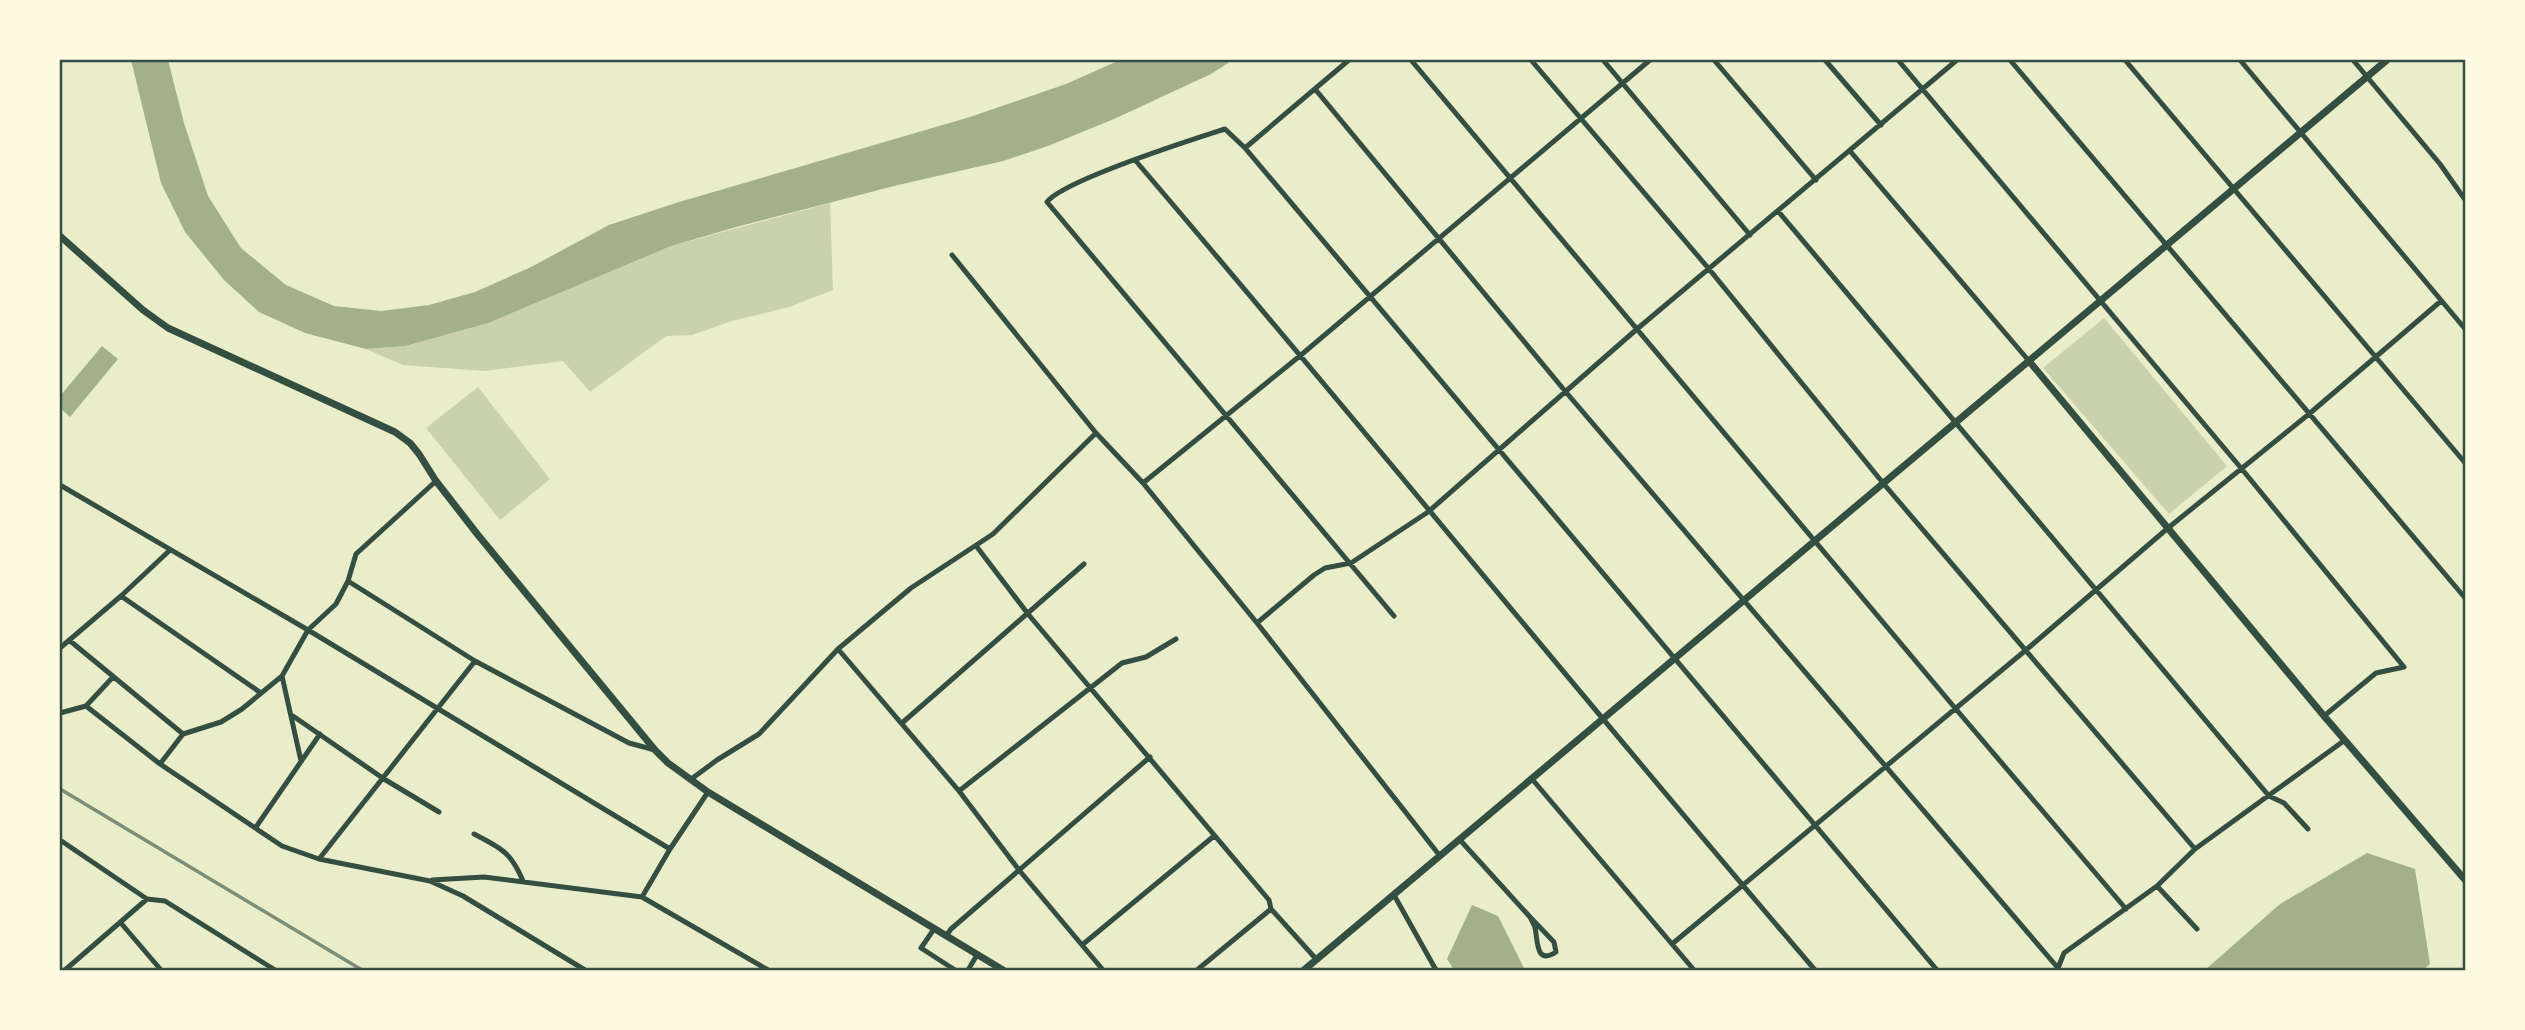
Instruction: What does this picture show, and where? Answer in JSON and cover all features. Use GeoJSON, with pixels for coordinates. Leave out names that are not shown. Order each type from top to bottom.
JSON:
{"type":"FeatureCollection","features":[{"type":"Feature","properties":{"kind":"street"},"geometry":{"type":"LineString","coordinates":[[1245,148],[1349,60]]}},
{"type":"Feature","properties":{"kind":"street"},"geometry":{"type":"LineString","coordinates":[[1411,60],[2126,909]]}},
{"type":"Feature","properties":{"kind":"street"},"geometry":{"type":"LineString","coordinates":[[1531,60],[1709,269],[1884,483],[2195,849]]}},
{"type":"Feature","properties":{"kind":"street"},"geometry":{"type":"LineString","coordinates":[[1603,60],[1751,235]]}},
{"type":"Feature","properties":{"kind":"street"},"geometry":{"type":"LineString","coordinates":[[1143,484],[1301,355],[1650,60]]}},
{"type":"Feature","properties":{"kind":"street"},"geometry":{"type":"LineString","coordinates":[[1714,60],[1816,180]]}},
{"type":"Feature","properties":{"kind":"street"},"geometry":{"type":"LineString","coordinates":[[1825,60],[1881,125]]}},
{"type":"Feature","properties":{"kind":"street"},"geometry":{"type":"LineString","coordinates":[[1898,60],[2241,468],[2403,667],[2376,673],[2324,716]]}},
{"type":"Feature","properties":{"kind":"street"},"geometry":{"type":"LineString","coordinates":[[1257,623],[1314,575],[1325,568],[1351,563],[1428,512],[1637,329],[1957,60]]}},
{"type":"Feature","properties":{"kind":"street"},"geometry":{"type":"LineString","coordinates":[[2011,60],[2466,598]]}},
{"type":"Feature","properties":{"kind":"street"},"geometry":{"type":"LineString","coordinates":[[2124,60],[2466,464]]}},
{"type":"Feature","properties":{"kind":"street"},"geometry":{"type":"LineString","coordinates":[[2240,60],[2466,330]]}},
{"type":"Feature","properties":{"kind":"street"},"geometry":{"type":"LineString","coordinates":[[2353,60],[2440,164],[2466,201]]}},
{"type":"Feature","properties":{"kind":"street"},"geometry":{"type":"LineString","coordinates":[[1304,971],[2387,60]]}},
{"type":"Feature","properties":{"kind":"street"},"geometry":{"type":"LineString","coordinates":[[1315,89],[1565,391],[2057,969],[2064,953],[2157,886],[2195,849],[2345,740]]}},
{"type":"Feature","properties":{"kind":"street"},"geometry":{"type":"LineString","coordinates":[[1394,616],[1047,202],[1052,196],[1135,160],[1225,129],[1245,148],[1937,971]]}},
{"type":"Feature","properties":{"kind":"street"},"geometry":{"type":"LineString","coordinates":[[1850,150],[2324,716],[2466,881]]}},
{"type":"Feature","properties":{"kind":"street"},"geometry":{"type":"LineString","coordinates":[[1135,160],[1815,971]]}},
{"type":"Feature","properties":{"kind":"street"},"geometry":{"type":"LineString","coordinates":[[1778,211],[2269,796],[2284,803],[2308,829]]}},
{"type":"Feature","properties":{"kind":"street"},"geometry":{"type":"LineString","coordinates":[[60,236],[143,310],[168,328],[403,438],[419,454],[436,481],[667,763],[708,792],[1003,971]]}},
{"type":"Feature","properties":{"kind":"street"},"geometry":{"type":"LineString","coordinates":[[952,255],[1096,433],[1143,484],[1257,623],[1440,856]]}},
{"type":"Feature","properties":{"kind":"street"},"geometry":{"type":"LineString","coordinates":[[1672,944],[2441,301]]}},
{"type":"Feature","properties":{"kind":"street"},"geometry":{"type":"LineString","coordinates":[[690,780],[759,734],[838,649],[911,587],[977,547],[1096,433]]}},
{"type":"Feature","properties":{"kind":"street"},"geometry":{"type":"LineString","coordinates":[[160,764],[183,734],[221,722],[243,709],[282,676],[308,630],[336,604],[348,581],[356,554],[436,481]]}},
{"type":"Feature","properties":{"kind":"street"},"geometry":{"type":"LineString","coordinates":[[60,485],[308,630],[670,849]]}},
{"type":"Feature","properties":{"kind":"street"},"geometry":{"type":"LineString","coordinates":[[977,547],[1028,614],[1269,900],[1271,909],[1317,960]]}},
{"type":"Feature","properties":{"kind":"street"},"geometry":{"type":"LineString","coordinates":[[60,648],[169,551]]}},
{"type":"Feature","properties":{"kind":"street"},"geometry":{"type":"LineString","coordinates":[[902,723],[1084,564]]}},
{"type":"Feature","properties":{"kind":"street"},"geometry":{"type":"LineString","coordinates":[[348,581],[475,661],[629,743],[655,750]]}},
{"type":"Feature","properties":{"kind":"street"},"geometry":{"type":"LineString","coordinates":[[121,596],[261,693]]}},
{"type":"Feature","properties":{"kind":"street"},"geometry":{"type":"LineString","coordinates":[[959,791],[1122,663],[1146,656],[1176,639]]}},
{"type":"Feature","properties":{"kind":"street"},"geometry":{"type":"LineString","coordinates":[[69,640],[183,734]]}},
{"type":"Feature","properties":{"kind":"street"},"geometry":{"type":"LineString","coordinates":[[838,649],[959,791],[1019,870],[1102,971]]}},
{"type":"Feature","properties":{"kind":"street"},"geometry":{"type":"LineString","coordinates":[[320,859],[475,661]]}},
{"type":"Feature","properties":{"kind":"street"},"geometry":{"type":"LineString","coordinates":[[282,676],[301,761]]}},
{"type":"Feature","properties":{"kind":"street"},"geometry":{"type":"LineString","coordinates":[[60,713],[86,706],[113,677]]}},
{"type":"Feature","properties":{"kind":"street"},"geometry":{"type":"LineString","coordinates":[[86,706],[160,764],[282,846],[320,859],[430,881],[463,896],[585,971]]}},
{"type":"Feature","properties":{"kind":"street"},"geometry":{"type":"LineString","coordinates":[[293,716],[384,779],[439,812]]}},
{"type":"Feature","properties":{"kind":"street"},"geometry":{"type":"LineString","coordinates":[[256,827],[320,734]]}},
{"type":"Feature","properties":{"kind":"street"},"geometry":{"type":"LineString","coordinates":[[946,936],[1150,757]]}},
{"type":"Feature","properties":{"kind":"street"},"geometry":{"type":"LineString","coordinates":[[1532,779],[1694,971]]}},
{"type":"Feature","properties":{"kind":"street"},"geometry":{"type":"LineString","coordinates":[[642,897],[708,792]]}},
{"type":"Feature","properties":{"kind":"street"},"geometry":{"type":"LineString","coordinates":[[474,834],[503,849],[515,861],[523,881]]}},
{"type":"Feature","properties":{"kind":"street"},"geometry":{"type":"LineString","coordinates":[[1082,945],[1214,836]]}},
{"type":"Feature","properties":{"kind":"street"},"geometry":{"type":"LineString","coordinates":[[60,840],[147,899],[165,901],[275,971]]}},
{"type":"Feature","properties":{"kind":"street"},"geometry":{"type":"LineString","coordinates":[[1460,840],[1554,942],[1556,952],[1550,956],[1539,950],[1530,917]]}},
{"type":"Feature","properties":{"kind":"street"},"geometry":{"type":"LineString","coordinates":[[430,881],[484,877],[642,897],[768,971]]}},
{"type":"Feature","properties":{"kind":"street"},"geometry":{"type":"LineString","coordinates":[[2157,886],[2197,929]]}},
{"type":"Feature","properties":{"kind":"street"},"geometry":{"type":"LineString","coordinates":[[1394,895],[1436,971]]}},
{"type":"Feature","properties":{"kind":"street"},"geometry":{"type":"LineString","coordinates":[[65,971],[147,899]]}},
{"type":"Feature","properties":{"kind":"street"},"geometry":{"type":"LineString","coordinates":[[1198,971],[1271,909]]}},
{"type":"Feature","properties":{"kind":"street"},"geometry":{"type":"LineString","coordinates":[[120,922],[161,971]]}},
{"type":"Feature","properties":{"kind":"street"},"geometry":{"type":"LineString","coordinates":[[934,929],[921,948],[956,971]]}},
{"type":"Feature","properties":{"kind":"street"},"geometry":{"type":"LineString","coordinates":[[968,971],[977,955]]}},
{"type":"Feature","properties":{"kind":"shaded area"},"geometry":{"type":"Polygon","coordinates":[[[131,60],[168,60],[184,123],[208,196],[241,248],[286,285],[334,306],[381,311],[429,305],[475,292],[531,267],[609,225],[970,117],[1066,84],[1120,60],[1233,60],[1211,74],[1114,119],[1003,161],[898,185],[671,246],[488,323],[405,346],[366,349],[305,333],[259,312],[224,280],[185,232],[161,183],[131,60]]]}},
{"type":"Feature","properties":{"kind":"shaded area"},"geometry":{"type":"Polygon","coordinates":[[[830,203],[833,290],[789,307],[732,321],[692,335],[666,336],[590,392],[563,361],[484,371],[403,365],[366,349],[405,346],[582,282],[671,246],[830,203]]]}},
{"type":"Feature","properties":{"kind":"shaded area"},"geometry":{"type":"Polygon","coordinates":[[[2104,318],[2227,466],[2169,514],[2043,368],[2104,318]]]}},
{"type":"Feature","properties":{"kind":"shaded area"},"geometry":{"type":"Polygon","coordinates":[[[102,346],[118,359],[70,417],[60,408],[60,396],[102,346]]]}},
{"type":"Feature","properties":{"kind":"shaded area"},"geometry":{"type":"Polygon","coordinates":[[[478,387],[550,479],[500,520],[426,428],[478,387]]]}},
{"type":"Feature","properties":{"kind":"shaded area"},"geometry":{"type":"Polygon","coordinates":[[[2367,853],[2415,869],[2430,964],[2423,970],[2205,970],[2280,904],[2367,853]]]}},
{"type":"Feature","properties":{"kind":"shaded area"},"geometry":{"type":"Polygon","coordinates":[[[1472,905],[1498,916],[1525,970],[1454,970],[1447,959],[1472,905]]]}},
{"type":"Feature","properties":{"kind":"railway"},"geometry":{"type":"LineString","coordinates":[[60,789],[362,970]]}}]}
